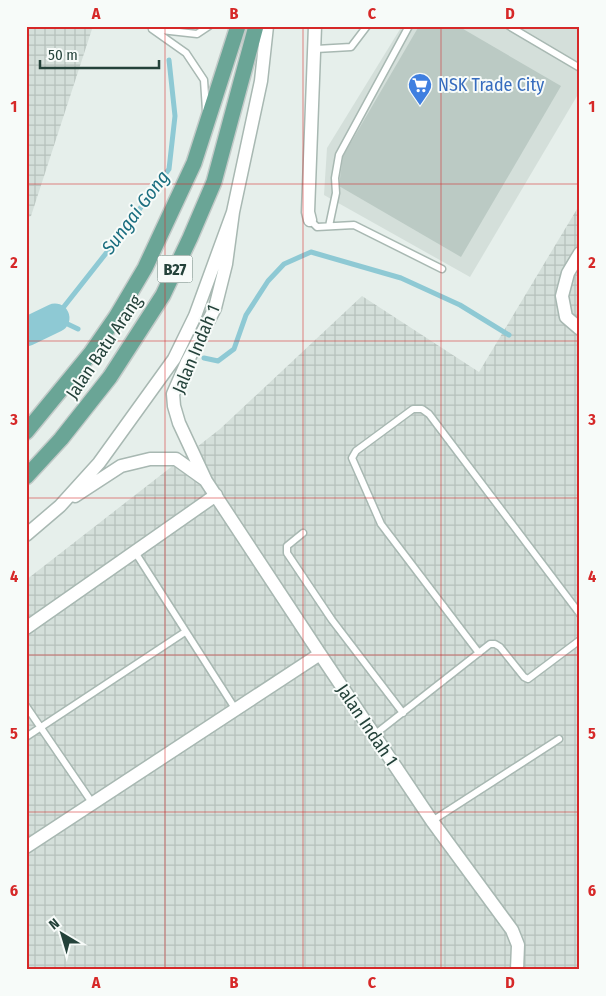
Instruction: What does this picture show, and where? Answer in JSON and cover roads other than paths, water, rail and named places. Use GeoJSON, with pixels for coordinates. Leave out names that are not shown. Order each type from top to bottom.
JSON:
{"type":"FeatureCollection","features":[{"type":"Feature","properties":{"kind":"main road","name":"Jalan Batu Arang"},"geometry":{"type":"LineString","coordinates":[[26,432],[91,353],[116,317],[145,268],[194,163],[238,26]]}},
{"type":"Feature","properties":{"kind":"main road","name":"Jalan Batu Arang"},"geometry":{"type":"LineString","coordinates":[[26,477],[61,440],[110,377],[162,295],[190,238],[214,182],[256,26]]}},
{"type":"Feature","properties":{"kind":"street"},"geometry":{"type":"LineString","coordinates":[[26,535],[60,506],[99,463],[174,359],[194,316],[233,212],[261,81],[267,26]]}},
{"type":"Feature","properties":{"kind":"street"},"geometry":{"type":"LineString","coordinates":[[310,220],[308,212],[316,49],[315,26]]}},
{"type":"Feature","properties":{"kind":"street","name":"Jalan Indah 1"},"geometry":{"type":"LineString","coordinates":[[233,212],[226,264],[215,308],[174,394],[174,406],[179,423],[206,481],[432,821],[512,930],[518,945],[517,970]]}},
{"type":"Feature","properties":{"kind":"street"},"geometry":{"type":"LineString","coordinates":[[580,253],[568,273],[562,296],[566,317],[580,329]]}},
{"type":"Feature","properties":{"kind":"street","name":"Jalan Indah 1"},"geometry":{"type":"LineString","coordinates":[[60,506],[121,466],[150,459],[176,459],[206,481]]}},
{"type":"Feature","properties":{"kind":"street"},"geometry":{"type":"LineString","coordinates":[[26,628],[216,495]]}},
{"type":"Feature","properties":{"kind":"street"},"geometry":{"type":"LineString","coordinates":[[26,847],[320,654]]}},
{"type":"Feature","properties":{"kind":"lane"},"geometry":{"type":"LineString","coordinates":[[149,28],[198,34],[209,26]]}},
{"type":"Feature","properties":{"kind":"lane"},"geometry":{"type":"LineString","coordinates":[[316,49],[351,47],[367,26]]}},
{"type":"Feature","properties":{"kind":"lane"},"geometry":{"type":"LineString","coordinates":[[329,226],[336,193],[335,178],[339,155],[409,26]]}},
{"type":"Feature","properties":{"kind":"lane"},"geometry":{"type":"LineString","coordinates":[[509,26],[580,68]]}},
{"type":"Feature","properties":{"kind":"lane"},"geometry":{"type":"LineString","coordinates":[[149,28],[186,53],[204,80],[207,124]]}},
{"type":"Feature","properties":{"kind":"lane"},"geometry":{"type":"LineString","coordinates":[[310,220],[317,227],[354,224],[442,269]]}},
{"type":"Feature","properties":{"kind":"lane"},"geometry":{"type":"LineString","coordinates":[[479,653],[381,524],[352,458],[356,451],[413,409],[422,409],[429,414],[580,614]]}},
{"type":"Feature","properties":{"kind":"lane"},"geometry":{"type":"LineString","coordinates":[[303,534],[287,546],[287,553],[332,620],[403,713]]}},
{"type":"Feature","properties":{"kind":"lane"},"geometry":{"type":"LineString","coordinates":[[135,552],[236,710]]}},
{"type":"Feature","properties":{"kind":"lane"},"geometry":{"type":"LineString","coordinates":[[26,738],[185,632]]}},
{"type":"Feature","properties":{"kind":"lane"},"geometry":{"type":"LineString","coordinates":[[374,735],[490,644],[500,647],[524,677],[528,679],[580,640]]}},
{"type":"Feature","properties":{"kind":"lane"},"geometry":{"type":"LineString","coordinates":[[26,706],[93,804]]}},
{"type":"Feature","properties":{"kind":"lane"},"geometry":{"type":"LineString","coordinates":[[432,821],[559,739]]}},
{"type":"Feature","properties":{"kind":"waterway","name":"Sungai Gong"},"geometry":{"type":"LineString","coordinates":[[78,329],[55,318],[122,233],[169,169],[175,116],[169,60]]}},
{"type":"Feature","properties":{"kind":"waterway"},"geometry":{"type":"LineString","coordinates":[[204,358],[218,361],[234,349],[246,315],[268,281],[284,264],[311,252],[401,278],[460,305],[509,335]]}},
{"type":"Feature","properties":{"kind":"waterway","name":"Sungai Gong"},"geometry":{"type":"LineString","coordinates":[[26,332],[55,318]]}},
{"type":"Feature","properties":{"kind":"place","name":"NSK Trade City"},"geometry":{"type":"Point","coordinates":[420,106]}}]}
